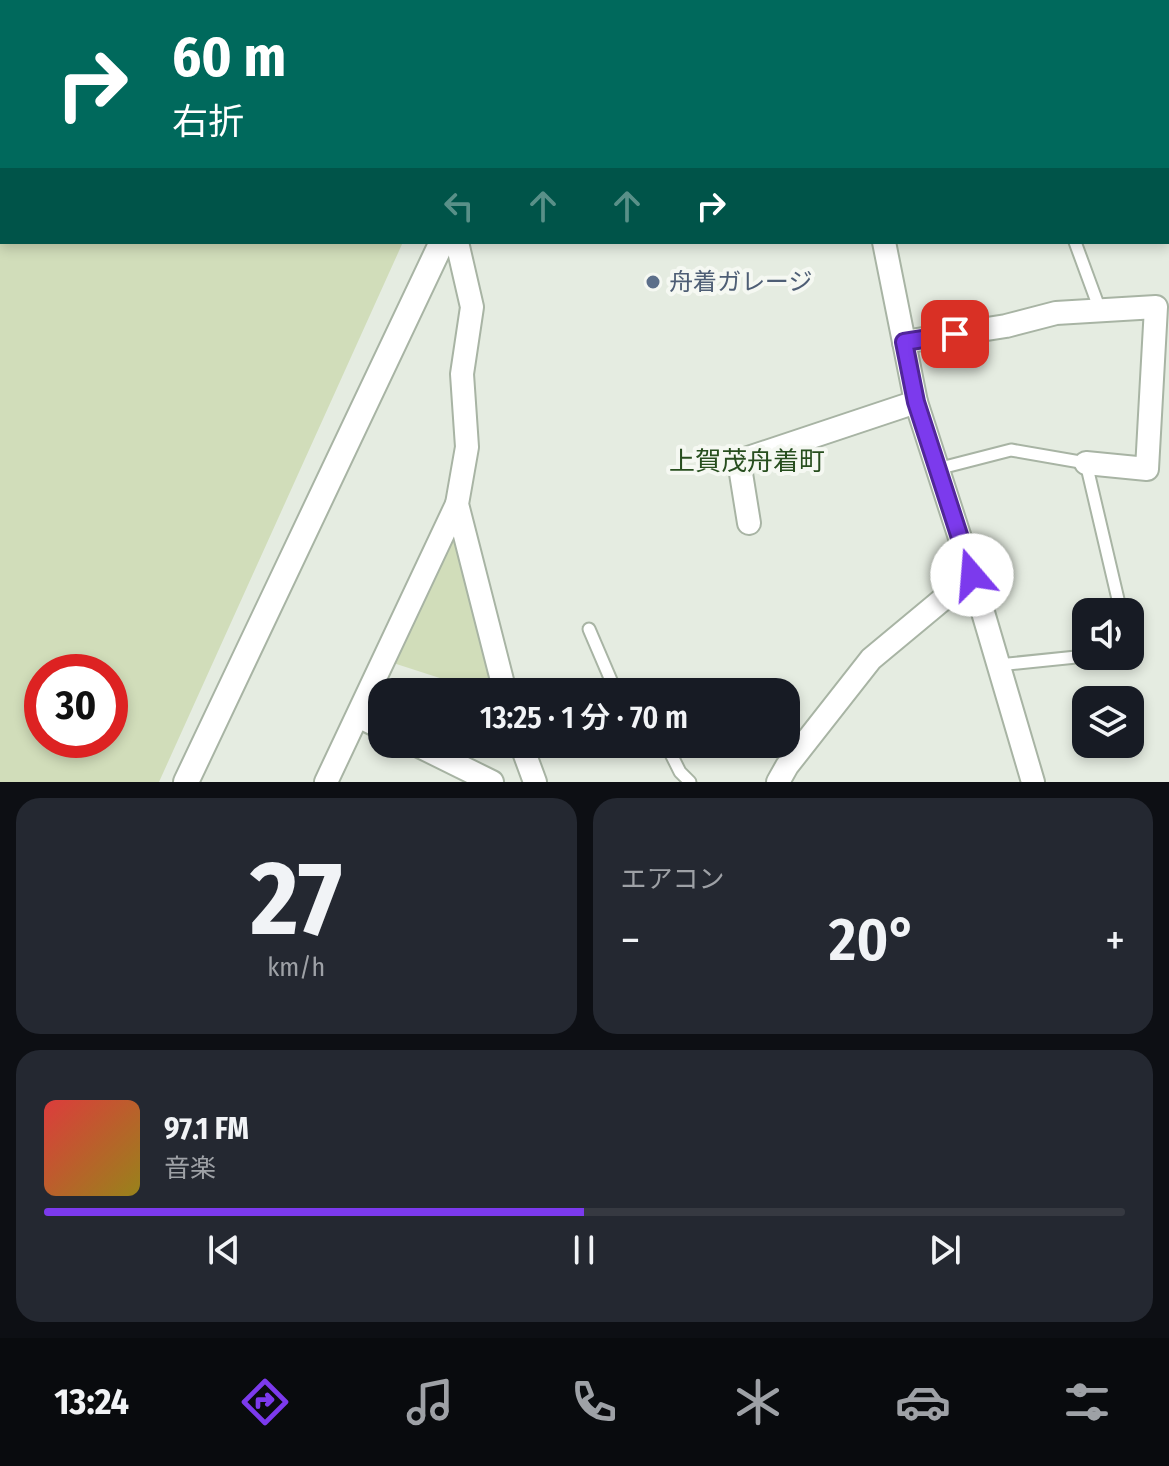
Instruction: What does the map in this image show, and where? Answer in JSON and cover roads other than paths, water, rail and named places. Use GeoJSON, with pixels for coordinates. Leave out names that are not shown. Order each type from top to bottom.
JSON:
{"type":"FeatureCollection","features":[{"type":"Feature","properties":{"kind":"street"},"geometry":{"type":"LineString","coordinates":[[186,782],[441,244]]}},
{"type":"Feature","properties":{"kind":"street"},"geometry":{"type":"LineString","coordinates":[[326,782],[457,504],[467,447],[462,374],[472,307],[457,244]]}},
{"type":"Feature","properties":{"kind":"street"},"geometry":{"type":"LineString","coordinates":[[884,244],[916,402],[972,575],[1033,782]]}},
{"type":"Feature","properties":{"kind":"street"},"geometry":{"type":"LineString","coordinates":[[904,342],[1006,326],[1056,313],[1156,307],[1147,469],[1086,463]]}},
{"type":"Feature","properties":{"kind":"street"},"geometry":{"type":"LineString","coordinates":[[749,523],[739,461],[916,402]]}},
{"type":"Feature","properties":{"kind":"street"},"geometry":{"type":"LineString","coordinates":[[457,504],[501,678]]}},
{"type":"Feature","properties":{"kind":"street"},"geometry":{"type":"LineString","coordinates":[[800,735],[871,659],[972,575]]}},
{"type":"Feature","properties":{"kind":"street"},"geometry":{"type":"LineString","coordinates":[[358,716],[368,721]]}},
{"type":"Feature","properties":{"kind":"street"},"geometry":{"type":"LineString","coordinates":[[443,758],[492,782]]}},
{"type":"Feature","properties":{"kind":"street"},"geometry":{"type":"LineString","coordinates":[[526,758],[535,782]]}},
{"type":"Feature","properties":{"kind":"street"},"geometry":{"type":"LineString","coordinates":[[778,782],[787,758]]}},
{"type":"Feature","properties":{"kind":"lane"},"geometry":{"type":"LineString","coordinates":[[1076,244],[1100,310]]}},
{"type":"Feature","properties":{"kind":"lane"},"geometry":{"type":"LineString","coordinates":[[937,469],[1011,450],[1086,463],[1118,598]]}},
{"type":"Feature","properties":{"kind":"lane"},"geometry":{"type":"LineString","coordinates":[[589,629],[610,678]]}},
{"type":"Feature","properties":{"kind":"lane"},"geometry":{"type":"LineString","coordinates":[[998,665],[1072,657]]}},
{"type":"Feature","properties":{"kind":"lane"},"geometry":{"type":"LineString","coordinates":[[673,758],[690,782]]}},
{"type":"Feature","properties":{"kind":"place","name":"舟着ガレージ"},"geometry":{"type":"Point","coordinates":[653,282]}},
{"type":"Feature","properties":{"kind":"district","name":"上賀茂舟着町"},"geometry":{"type":"Point","coordinates":[747,461]}}]}
